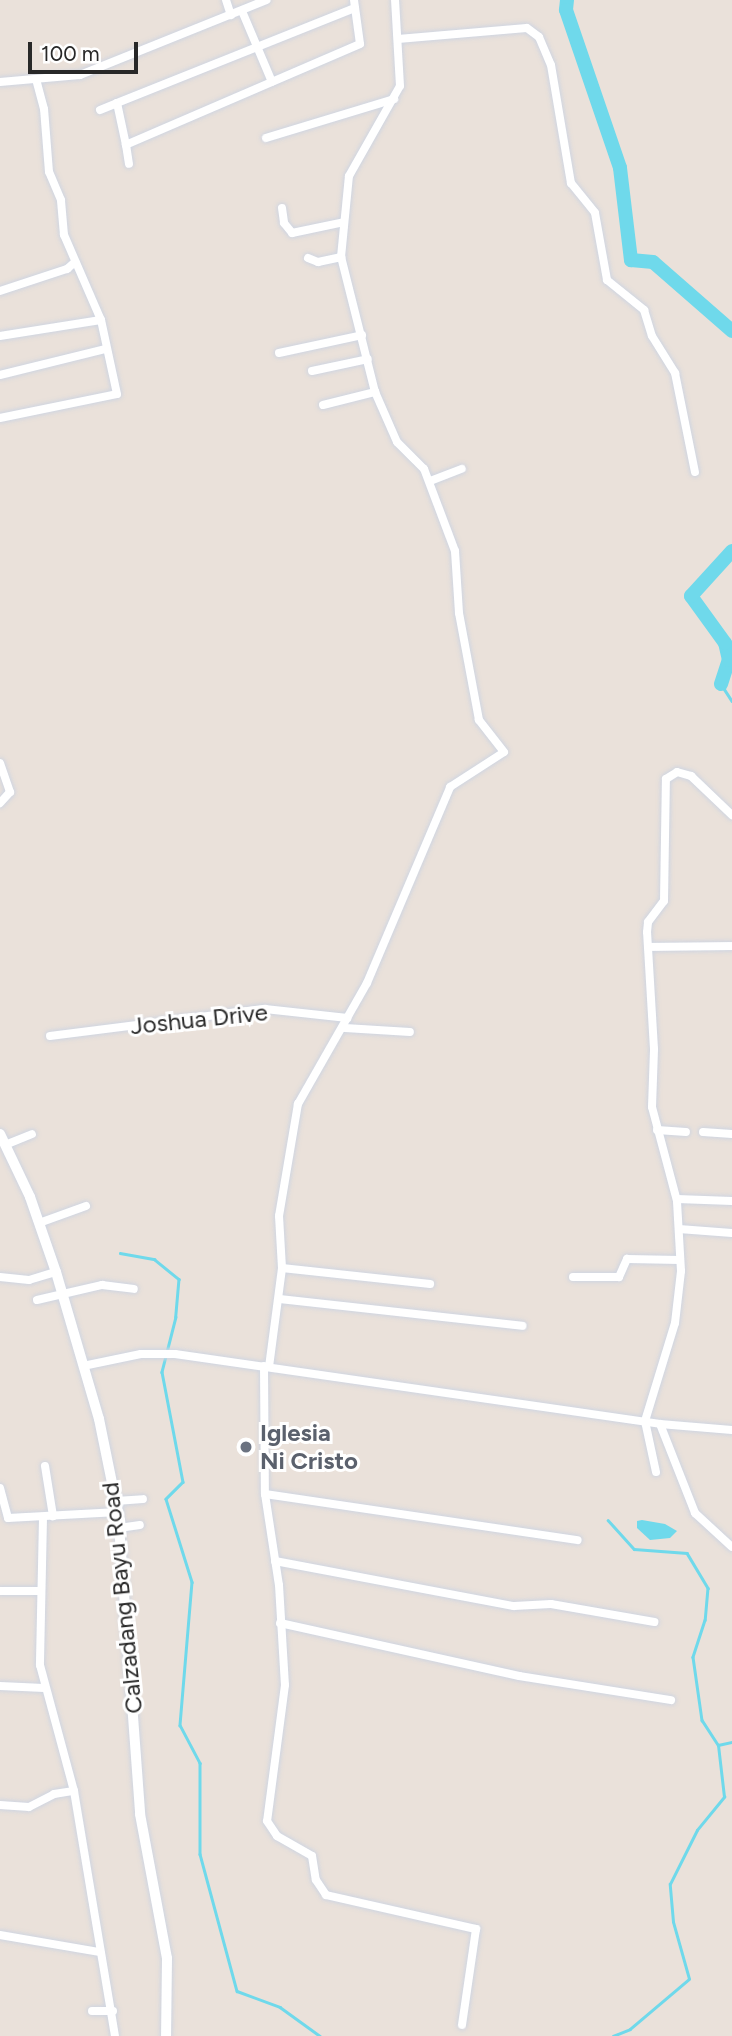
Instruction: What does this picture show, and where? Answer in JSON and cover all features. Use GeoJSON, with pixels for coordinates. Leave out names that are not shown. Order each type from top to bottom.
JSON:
{"type":"FeatureCollection","features":[{"type":"Feature","properties":{"kind":"street"},"geometry":{"type":"LineString","coordinates":[[226,0],[231,15]]}},
{"type":"Feature","properties":{"kind":"street"},"geometry":{"type":"LineString","coordinates":[[0,82],[80,75],[267,0]]}},
{"type":"Feature","properties":{"kind":"street"},"geometry":{"type":"LineString","coordinates":[[395,0],[400,86],[349,176],[341,257],[375,392],[397,442],[419,463],[430,481],[459,566],[459,613],[479,720],[504,752],[450,787],[399,914],[345,1028],[298,1104],[279,1216],[282,1268],[266,1367],[265,1494],[275,1561],[285,1685],[267,1821],[277,1836],[312,1856],[316,1880],[326,1895],[476,1929],[462,2025]]}},
{"type":"Feature","properties":{"kind":"street"},"geometry":{"type":"LineString","coordinates":[[100,110],[354,4],[360,44],[126,145]]}},
{"type":"Feature","properties":{"kind":"street"},"geometry":{"type":"LineString","coordinates":[[242,11],[272,82]]}},
{"type":"Feature","properties":{"kind":"street"},"geometry":{"type":"LineString","coordinates":[[398,39],[527,28],[539,37],[551,65],[571,183],[595,213],[607,280],[644,310],[652,336],[675,373],[695,472]]}},
{"type":"Feature","properties":{"kind":"street"},"geometry":{"type":"LineString","coordinates":[[0,418],[115,397],[102,320],[64,235],[61,200],[49,172],[44,109],[36,79]]}},
{"type":"Feature","properties":{"kind":"street"},"geometry":{"type":"LineString","coordinates":[[266,138],[394,99]]}},
{"type":"Feature","properties":{"kind":"street"},"geometry":{"type":"LineString","coordinates":[[117,103],[129,164]]}},
{"type":"Feature","properties":{"kind":"street"},"geometry":{"type":"LineString","coordinates":[[282,208],[284,223],[292,233],[344,222]]}},
{"type":"Feature","properties":{"kind":"street"},"geometry":{"type":"LineString","coordinates":[[308,258],[318,262],[341,257]]}},
{"type":"Feature","properties":{"kind":"street"},"geometry":{"type":"LineString","coordinates":[[0,291],[68,269],[75,262]]}},
{"type":"Feature","properties":{"kind":"street"},"geometry":{"type":"LineString","coordinates":[[0,336],[102,320]]}},
{"type":"Feature","properties":{"kind":"street"},"geometry":{"type":"LineString","coordinates":[[279,353],[362,335]]}},
{"type":"Feature","properties":{"kind":"street"},"geometry":{"type":"LineString","coordinates":[[0,374],[105,349]]}},
{"type":"Feature","properties":{"kind":"street"},"geometry":{"type":"LineString","coordinates":[[312,371],[368,359]]}},
{"type":"Feature","properties":{"kind":"street"},"geometry":{"type":"LineString","coordinates":[[323,404],[375,392]]}},
{"type":"Feature","properties":{"kind":"street"},"geometry":{"type":"LineString","coordinates":[[430,481],[462,469]]}},
{"type":"Feature","properties":{"kind":"street"},"geometry":{"type":"LineString","coordinates":[[0,763],[9,792],[0,803]]}},
{"type":"Feature","properties":{"kind":"street"},"geometry":{"type":"LineString","coordinates":[[656,1472],[645,1421],[675,1323],[680,1260],[677,1199],[652,1107],[648,922],[664,901],[666,779],[677,772],[691,776],[732,815]]}},
{"type":"Feature","properties":{"kind":"street"},"geometry":{"type":"LineString","coordinates":[[648,947],[732,947]]}},
{"type":"Feature","properties":{"kind":"street","name":"Joshua Drive"},"geometry":{"type":"LineString","coordinates":[[50,1036],[265,1009],[348,1018]]}},
{"type":"Feature","properties":{"kind":"street"},"geometry":{"type":"LineString","coordinates":[[345,1028],[410,1032]]}},
{"type":"Feature","properties":{"kind":"street"},"geometry":{"type":"LineString","coordinates":[[657,1130],[686,1132]]}},
{"type":"Feature","properties":{"kind":"street"},"geometry":{"type":"LineString","coordinates":[[703,1132],[732,1134]]}},
{"type":"Feature","properties":{"kind":"street"},"geometry":{"type":"LineString","coordinates":[[2,1140],[33,1133]]}},
{"type":"Feature","properties":{"kind":"street","name":"Calzadang Bayu Road"},"geometry":{"type":"LineString","coordinates":[[2,1140],[56,1272],[83,1366],[117,1507],[140,1814],[167,1958],[166,2036]]}},
{"type":"Feature","properties":{"kind":"street"},"geometry":{"type":"LineString","coordinates":[[677,1199],[732,1201]]}},
{"type":"Feature","properties":{"kind":"street"},"geometry":{"type":"LineString","coordinates":[[38,1223],[86,1206]]}},
{"type":"Feature","properties":{"kind":"street"},"geometry":{"type":"LineString","coordinates":[[679,1229],[732,1233]]}},
{"type":"Feature","properties":{"kind":"street"},"geometry":{"type":"LineString","coordinates":[[573,1277],[619,1277],[627,1259],[680,1260]]}},
{"type":"Feature","properties":{"kind":"street"},"geometry":{"type":"LineString","coordinates":[[282,1268],[430,1284]]}},
{"type":"Feature","properties":{"kind":"street"},"geometry":{"type":"LineString","coordinates":[[0,1277],[29,1280],[56,1272]]}},
{"type":"Feature","properties":{"kind":"street"},"geometry":{"type":"LineString","coordinates":[[37,1300],[102,1285],[134,1289]]}},
{"type":"Feature","properties":{"kind":"street"},"geometry":{"type":"LineString","coordinates":[[279,1299],[523,1326]]}},
{"type":"Feature","properties":{"kind":"street"},"geometry":{"type":"LineString","coordinates":[[83,1366],[175,1354],[660,1424],[732,1430]]}},
{"type":"Feature","properties":{"kind":"street"},"geometry":{"type":"LineString","coordinates":[[660,1424],[695,1513],[732,1547]]}},
{"type":"Feature","properties":{"kind":"street"},"geometry":{"type":"LineString","coordinates":[[46,1466],[53,1516]]}},
{"type":"Feature","properties":{"kind":"street"},"geometry":{"type":"LineString","coordinates":[[0,1488],[5,1517],[43,1518],[117,1507],[143,1499]]}},
{"type":"Feature","properties":{"kind":"street"},"geometry":{"type":"LineString","coordinates":[[265,1494],[578,1540]]}},
{"type":"Feature","properties":{"kind":"street"},"geometry":{"type":"LineString","coordinates":[[43,1518],[39,1655],[44,1688],[74,1791],[99,1952],[113,2011],[115,2036]]}},
{"type":"Feature","properties":{"kind":"street"},"geometry":{"type":"LineString","coordinates":[[120,1528],[140,1525]]}},
{"type":"Feature","properties":{"kind":"street"},"geometry":{"type":"LineString","coordinates":[[275,1561],[514,1606],[551,1604],[654,1622]]}},
{"type":"Feature","properties":{"kind":"street"},"geometry":{"type":"LineString","coordinates":[[0,1591],[39,1591]]}},
{"type":"Feature","properties":{"kind":"street"},"geometry":{"type":"LineString","coordinates":[[280,1623],[519,1676],[671,1700]]}},
{"type":"Feature","properties":{"kind":"street"},"geometry":{"type":"LineString","coordinates":[[0,1686],[44,1688]]}},
{"type":"Feature","properties":{"kind":"street"},"geometry":{"type":"LineString","coordinates":[[0,1805],[29,1807],[54,1794],[74,1791]]}},
{"type":"Feature","properties":{"kind":"street"},"geometry":{"type":"LineString","coordinates":[[0,1935],[99,1952]]}},
{"type":"Feature","properties":{"kind":"street"},"geometry":{"type":"LineString","coordinates":[[92,2011],[113,2011]]}},
{"type":"Feature","properties":{"kind":"water"},"geometry":{"type":"Polygon","coordinates":[[[637,1521],[665,1524],[677,1531],[670,1538],[650,1540],[637,1528],[637,1521]]]}},
{"type":"Feature","properties":{"kind":"waterway"},"geometry":{"type":"LineString","coordinates":[[567,0],[566,10],[620,168],[631,260],[653,262],[732,331]]}},
{"type":"Feature","properties":{"kind":"waterway"},"geometry":{"type":"LineString","coordinates":[[721,684],[729,660],[725,643],[691,596],[732,551]]}},
{"type":"Feature","properties":{"kind":"waterway"},"geometry":{"type":"LineString","coordinates":[[721,684],[732,701]]}},
{"type":"Feature","properties":{"kind":"waterway"},"geometry":{"type":"LineString","coordinates":[[120,1253],[154,1259],[179,1279],[176,1317],[162,1372],[183,1482],[166,1499],[192,1582],[180,1725],[200,1763],[200,1854],[237,1991],[280,2007],[320,2036]]}},
{"type":"Feature","properties":{"kind":"waterway"},"geometry":{"type":"LineString","coordinates":[[608,1520],[634,1549],[687,1553],[708,1588],[705,1620],[693,1657],[702,1720],[718,1745]]}},
{"type":"Feature","properties":{"kind":"waterway"},"geometry":{"type":"LineString","coordinates":[[613,2036],[630,2029],[689,1979],[673,1922],[670,1884],[697,1830],[724,1797],[718,1745],[732,1742]]}},
{"type":"Feature","properties":{"kind":"place","name":"Iglesia Ni Cristo"},"geometry":{"type":"Point","coordinates":[246,1447]}}]}
